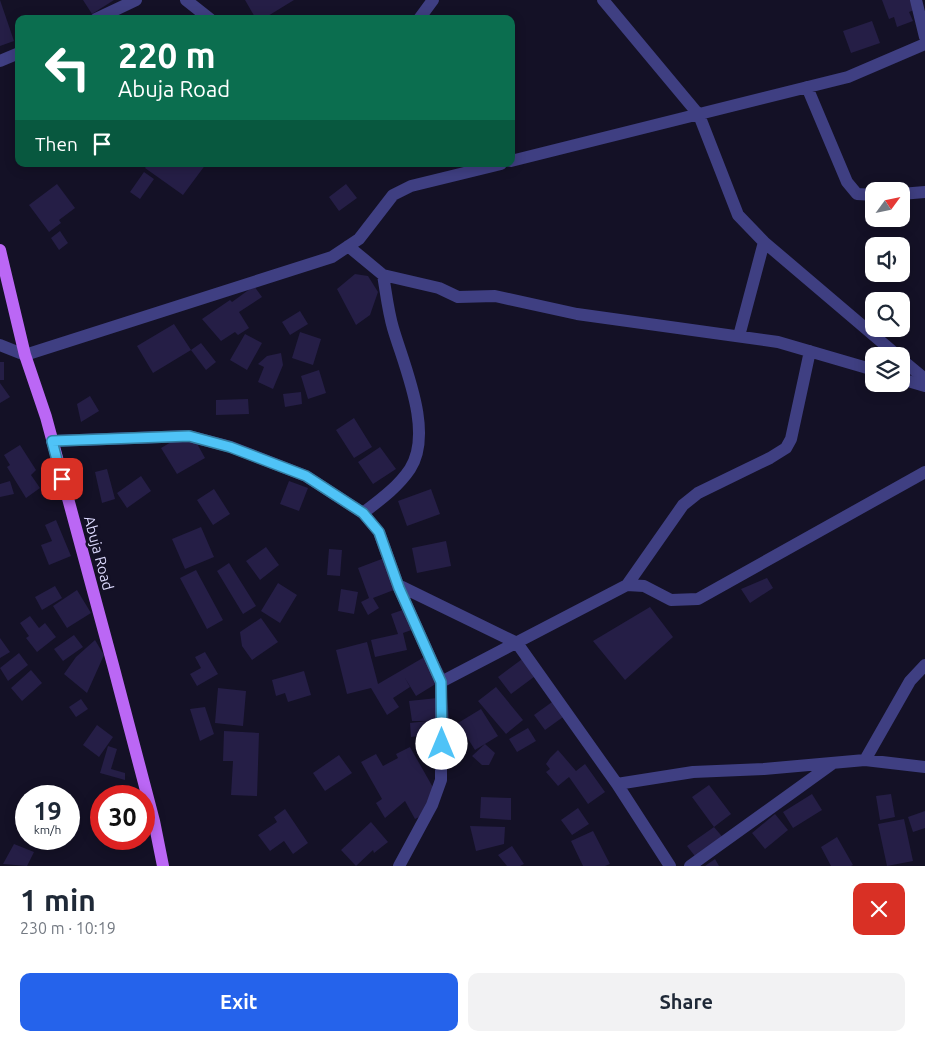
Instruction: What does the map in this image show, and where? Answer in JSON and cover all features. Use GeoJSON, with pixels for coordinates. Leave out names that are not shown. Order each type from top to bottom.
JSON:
{"type":"FeatureCollection","features":[{"type":"Feature","properties":{"kind":"main road","name":"Abuja Road"},"geometry":{"type":"LineString","coordinates":[[0,250],[3,277],[52,441],[152,812],[163,866]]}},
{"type":"Feature","properties":{"kind":"street"},"geometry":{"type":"LineString","coordinates":[[104,15],[136,0]]}},
{"type":"Feature","properties":{"kind":"street"},"geometry":{"type":"LineString","coordinates":[[186,0],[205,15]]}},
{"type":"Feature","properties":{"kind":"street"},"geometry":{"type":"LineString","coordinates":[[422,15],[433,0]]}},
{"type":"Feature","properties":{"kind":"street"},"geometry":{"type":"LineString","coordinates":[[603,0],[699,115],[738,215],[764,242],[887,347]]}},
{"type":"Feature","properties":{"kind":"street"},"geometry":{"type":"LineString","coordinates":[[916,0],[925,37]]}},
{"type":"Feature","properties":{"kind":"street"},"geometry":{"type":"LineString","coordinates":[[515,160],[848,77],[925,44]]}},
{"type":"Feature","properties":{"kind":"street"},"geometry":{"type":"LineString","coordinates":[[0,60],[15,54]]}},
{"type":"Feature","properties":{"kind":"street"},"geometry":{"type":"LineString","coordinates":[[807,87],[847,182],[856,194],[865,195]]}},
{"type":"Feature","properties":{"kind":"street"},"geometry":{"type":"LineString","coordinates":[[0,345],[25,355],[332,257],[359,239],[394,195],[411,186],[489,167]]}},
{"type":"Feature","properties":{"kind":"street"},"geometry":{"type":"LineString","coordinates":[[910,193],[925,192]]}},
{"type":"Feature","properties":{"kind":"street"},"geometry":{"type":"LineString","coordinates":[[739,336],[764,242]]}},
{"type":"Feature","properties":{"kind":"street"},"geometry":{"type":"LineString","coordinates":[[348,246],[383,275],[439,288],[458,297],[495,296],[577,314],[778,342],[865,367]]}},
{"type":"Feature","properties":{"kind":"street"},"geometry":{"type":"LineString","coordinates":[[363,513],[390,493],[411,468],[419,442],[414,396],[392,325],[383,275]]}},
{"type":"Feature","properties":{"kind":"street"},"geometry":{"type":"LineString","coordinates":[[441,682],[627,585],[683,505],[698,493],[770,458],[786,448],[792,439],[810,351]]}},
{"type":"Feature","properties":{"kind":"street"},"geometry":{"type":"LineString","coordinates":[[910,366],[925,379]]}},
{"type":"Feature","properties":{"kind":"street"},"geometry":{"type":"LineString","coordinates":[[910,382],[925,386]]}},
{"type":"Feature","properties":{"kind":"street"},"geometry":{"type":"LineString","coordinates":[[52,441],[189,436],[230,447],[306,476],[363,513],[379,532],[398,585],[441,682],[442,780],[432,805],[399,866]]}},
{"type":"Feature","properties":{"kind":"street"},"geometry":{"type":"LineString","coordinates":[[627,585],[644,586],[671,600],[698,599],[925,472]]}},
{"type":"Feature","properties":{"kind":"street"},"geometry":{"type":"LineString","coordinates":[[398,585],[517,643],[617,784],[670,866]]}},
{"type":"Feature","properties":{"kind":"street"},"geometry":{"type":"LineString","coordinates":[[865,760],[910,681],[925,665]]}},
{"type":"Feature","properties":{"kind":"street"},"geometry":{"type":"LineString","coordinates":[[617,784],[693,772],[764,769],[865,760],[925,767]]}},
{"type":"Feature","properties":{"kind":"street"},"geometry":{"type":"LineString","coordinates":[[690,866],[834,762]]}},
{"type":"Feature","properties":{"kind":"building"},"geometry":{"type":"Polygon","coordinates":[[[0,0],[14,41],[0,46],[0,0]]]}},
{"type":"Feature","properties":{"kind":"building"},"geometry":{"type":"Polygon","coordinates":[[[83,0],[114,0],[92,14],[83,0]]]}},
{"type":"Feature","properties":{"kind":"building"},"geometry":{"type":"Polygon","coordinates":[[[245,0],[294,0],[270,15],[254,15],[245,0]]]}},
{"type":"Feature","properties":{"kind":"building"},"geometry":{"type":"Polygon","coordinates":[[[882,0],[910,0],[914,10],[909,12],[913,21],[897,27],[894,17],[889,19],[882,0]]]}},
{"type":"Feature","properties":{"kind":"building"},"geometry":{"type":"Polygon","coordinates":[[[872,21],[880,43],[851,53],[843,31],[872,21]]]}},
{"type":"Feature","properties":{"kind":"building"},"geometry":{"type":"Polygon","coordinates":[[[146,167],[204,167],[183,195],[146,167]]]}},
{"type":"Feature","properties":{"kind":"building"},"geometry":{"type":"Polygon","coordinates":[[[144,172],[154,179],[140,199],[130,192],[144,172]]]}},
{"type":"Feature","properties":{"kind":"building"},"geometry":{"type":"Polygon","coordinates":[[[57,184],[75,208],[59,220],[61,223],[49,232],[29,205],[57,184]]]}},
{"type":"Feature","properties":{"kind":"building"},"geometry":{"type":"Polygon","coordinates":[[[346,184],[357,198],[339,211],[329,197],[346,184]]]}},
{"type":"Feature","properties":{"kind":"building"},"geometry":{"type":"Polygon","coordinates":[[[60,231],[68,243],[59,250],[51,238],[60,231]]]}},
{"type":"Feature","properties":{"kind":"building"},"geometry":{"type":"Polygon","coordinates":[[[355,274],[368,276],[378,292],[370,315],[356,325],[337,289],[355,274]]]}},
{"type":"Feature","properties":{"kind":"building"},"geometry":{"type":"Polygon","coordinates":[[[254,286],[262,297],[239,312],[249,328],[238,335],[235,332],[221,341],[202,319],[230,300],[232,302],[254,286]]]}},
{"type":"Feature","properties":{"kind":"building"},"geometry":{"type":"Polygon","coordinates":[[[300,311],[308,324],[290,335],[282,322],[300,311]]]}},
{"type":"Feature","properties":{"kind":"building"},"geometry":{"type":"Polygon","coordinates":[[[174,324],[191,350],[153,373],[137,346],[174,324]]]}},
{"type":"Feature","properties":{"kind":"building"},"geometry":{"type":"Polygon","coordinates":[[[300,332],[321,339],[313,365],[292,358],[300,332]]]}},
{"type":"Feature","properties":{"kind":"building"},"geometry":{"type":"Polygon","coordinates":[[[245,334],[262,343],[247,370],[230,360],[245,334]]]}},
{"type":"Feature","properties":{"kind":"building"},"geometry":{"type":"Polygon","coordinates":[[[201,343],[216,362],[206,370],[191,350],[201,343]]]}},
{"type":"Feature","properties":{"kind":"building"},"geometry":{"type":"Polygon","coordinates":[[[281,353],[283,365],[273,389],[258,382],[264,367],[258,364],[267,356],[281,353]]]}},
{"type":"Feature","properties":{"kind":"building"},"geometry":{"type":"Polygon","coordinates":[[[0,362],[4,362],[4,380],[0,380],[0,362]]]}},
{"type":"Feature","properties":{"kind":"building"},"geometry":{"type":"Polygon","coordinates":[[[319,370],[326,393],[308,399],[301,376],[319,370]]]}},
{"type":"Feature","properties":{"kind":"building"},"geometry":{"type":"Polygon","coordinates":[[[0,383],[10,397],[0,403],[0,383]]]}},
{"type":"Feature","properties":{"kind":"building"},"geometry":{"type":"Polygon","coordinates":[[[301,392],[302,404],[285,407],[283,394],[301,392]]]}},
{"type":"Feature","properties":{"kind":"building"},"geometry":{"type":"Polygon","coordinates":[[[90,396],[99,411],[81,422],[77,404],[90,396]]]}},
{"type":"Feature","properties":{"kind":"building"},"geometry":{"type":"Polygon","coordinates":[[[248,399],[249,414],[216,415],[216,400],[248,399]]]}},
{"type":"Feature","properties":{"kind":"building"},"geometry":{"type":"Polygon","coordinates":[[[354,418],[372,447],[354,458],[336,430],[354,418]]]}},
{"type":"Feature","properties":{"kind":"building"},"geometry":{"type":"Polygon","coordinates":[[[190,431],[205,458],[177,474],[161,448],[190,431]]]}},
{"type":"Feature","properties":{"kind":"building"},"geometry":{"type":"Polygon","coordinates":[[[20,445],[36,470],[31,475],[40,488],[26,498],[7,467],[10,465],[4,455],[20,445]]]}},
{"type":"Feature","properties":{"kind":"building"},"geometry":{"type":"Polygon","coordinates":[[[380,447],[396,469],[373,484],[358,462],[380,447]]]}},
{"type":"Feature","properties":{"kind":"building"},"geometry":{"type":"Polygon","coordinates":[[[107,469],[115,499],[102,503],[95,472],[107,469]]]}},
{"type":"Feature","properties":{"kind":"building"},"geometry":{"type":"Polygon","coordinates":[[[141,476],[151,491],[127,508],[117,493],[141,476]]]}},
{"type":"Feature","properties":{"kind":"building"},"geometry":{"type":"Polygon","coordinates":[[[10,481],[14,494],[0,497],[0,484],[10,481]]]}},
{"type":"Feature","properties":{"kind":"building"},"geometry":{"type":"Polygon","coordinates":[[[289,481],[308,488],[299,511],[280,504],[289,481]]]}},
{"type":"Feature","properties":{"kind":"building"},"geometry":{"type":"Polygon","coordinates":[[[214,489],[230,514],[213,525],[197,500],[214,489]]]}},
{"type":"Feature","properties":{"kind":"building"},"geometry":{"type":"Polygon","coordinates":[[[431,489],[440,514],[407,526],[398,501],[431,489]]]}},
{"type":"Feature","properties":{"kind":"building"},"geometry":{"type":"Polygon","coordinates":[[[56,520],[71,556],[49,565],[41,545],[52,541],[45,525],[56,520]]]}},
{"type":"Feature","properties":{"kind":"building"},"geometry":{"type":"Polygon","coordinates":[[[201,527],[214,557],[185,569],[172,539],[201,527]]]}},
{"type":"Feature","properties":{"kind":"building"},"geometry":{"type":"Polygon","coordinates":[[[446,541],[451,566],[417,573],[412,548],[446,541]]]}},
{"type":"Feature","properties":{"kind":"building"},"geometry":{"type":"Polygon","coordinates":[[[266,547],[279,565],[260,580],[246,561],[266,547]]]}},
{"type":"Feature","properties":{"kind":"building"},"geometry":{"type":"Polygon","coordinates":[[[329,549],[342,550],[340,576],[327,575],[329,549]]]}},
{"type":"Feature","properties":{"kind":"building"},"geometry":{"type":"Polygon","coordinates":[[[387,557],[399,588],[373,598],[379,608],[368,615],[361,602],[369,598],[358,568],[387,557]]]}},
{"type":"Feature","properties":{"kind":"building"},"geometry":{"type":"Polygon","coordinates":[[[229,563],[256,606],[243,614],[217,571],[229,563]]]}},
{"type":"Feature","properties":{"kind":"building"},"geometry":{"type":"Polygon","coordinates":[[[196,570],[223,620],[207,629],[180,578],[196,570]]]}},
{"type":"Feature","properties":{"kind":"building"},"geometry":{"type":"Polygon","coordinates":[[[767,578],[773,588],[750,603],[741,589],[767,578]]]}},
{"type":"Feature","properties":{"kind":"building"},"geometry":{"type":"Polygon","coordinates":[[[278,583],[297,595],[280,623],[261,611],[278,583]]]}},
{"type":"Feature","properties":{"kind":"building"},"geometry":{"type":"Polygon","coordinates":[[[55,586],[62,598],[42,610],[35,597],[55,586]]]}},
{"type":"Feature","properties":{"kind":"building"},"geometry":{"type":"Polygon","coordinates":[[[341,589],[358,592],[354,614],[338,611],[341,589]]]}},
{"type":"Feature","properties":{"kind":"building"},"geometry":{"type":"Polygon","coordinates":[[[77,590],[91,613],[67,628],[53,606],[77,590]]]}},
{"type":"Feature","properties":{"kind":"building"},"geometry":{"type":"Polygon","coordinates":[[[411,607],[417,628],[403,633],[407,650],[375,657],[371,640],[398,634],[391,614],[411,607]]]}},
{"type":"Feature","properties":{"kind":"building"},"geometry":{"type":"Polygon","coordinates":[[[650,607],[673,637],[625,680],[593,641],[650,607]]]}},
{"type":"Feature","properties":{"kind":"building"},"geometry":{"type":"Polygon","coordinates":[[[30,616],[39,628],[45,623],[56,637],[37,652],[26,638],[29,636],[20,623],[30,616]]]}},
{"type":"Feature","properties":{"kind":"building"},"geometry":{"type":"Polygon","coordinates":[[[261,618],[278,642],[252,660],[242,646],[240,632],[261,618]]]}},
{"type":"Feature","properties":{"kind":"building"},"geometry":{"type":"Polygon","coordinates":[[[74,635],[83,647],[63,661],[54,649],[74,635]]]}},
{"type":"Feature","properties":{"kind":"building"},"geometry":{"type":"Polygon","coordinates":[[[0,638],[10,652],[0,658],[0,638]]]}},
{"type":"Feature","properties":{"kind":"building"},"geometry":{"type":"Polygon","coordinates":[[[95,640],[104,655],[87,693],[64,674],[76,657],[95,640]]]}},
{"type":"Feature","properties":{"kind":"building"},"geometry":{"type":"Polygon","coordinates":[[[367,642],[378,684],[433,652],[447,677],[416,696],[405,678],[410,687],[393,698],[399,707],[387,715],[371,688],[347,694],[336,650],[367,642]]]}},
{"type":"Feature","properties":{"kind":"building"},"geometry":{"type":"Polygon","coordinates":[[[205,652],[218,674],[197,686],[190,674],[201,668],[195,657],[205,652]]]}},
{"type":"Feature","properties":{"kind":"building"},"geometry":{"type":"Polygon","coordinates":[[[19,653],[28,665],[8,681],[0,668],[19,653]]]}},
{"type":"Feature","properties":{"kind":"building"},"geometry":{"type":"Polygon","coordinates":[[[529,654],[542,671],[511,694],[498,677],[529,654]]]}},
{"type":"Feature","properties":{"kind":"building"},"geometry":{"type":"Polygon","coordinates":[[[31,670],[42,683],[22,701],[11,688],[31,670]]]}},
{"type":"Feature","properties":{"kind":"building"},"geometry":{"type":"Polygon","coordinates":[[[304,671],[311,695],[288,702],[285,693],[276,696],[272,680],[304,671]]]}},
{"type":"Feature","properties":{"kind":"building"},"geometry":{"type":"Polygon","coordinates":[[[496,687],[523,720],[506,734],[478,701],[496,687]]]}},
{"type":"Feature","properties":{"kind":"building"},"geometry":{"type":"Polygon","coordinates":[[[218,688],[246,691],[243,726],[215,723],[218,688]]]}},
{"type":"Feature","properties":{"kind":"building"},"geometry":{"type":"Polygon","coordinates":[[[447,697],[452,744],[436,745],[433,728],[433,734],[411,737],[410,723],[428,721],[412,721],[409,701],[447,697]]]}},
{"type":"Feature","properties":{"kind":"building"},"geometry":{"type":"Polygon","coordinates":[[[559,697],[570,712],[545,730],[534,715],[559,697]]]}},
{"type":"Feature","properties":{"kind":"building"},"geometry":{"type":"Polygon","coordinates":[[[81,699],[88,709],[76,717],[69,707],[81,699]]]}},
{"type":"Feature","properties":{"kind":"building"},"geometry":{"type":"Polygon","coordinates":[[[205,707],[214,734],[200,741],[190,709],[205,707]]]}},
{"type":"Feature","properties":{"kind":"building"},"geometry":{"type":"Polygon","coordinates":[[[481,709],[498,736],[475,750],[458,723],[481,709]]]}},
{"type":"Feature","properties":{"kind":"building"},"geometry":{"type":"Polygon","coordinates":[[[97,725],[113,737],[99,757],[83,745],[97,725]]]}},
{"type":"Feature","properties":{"kind":"building"},"geometry":{"type":"Polygon","coordinates":[[[528,728],[536,741],[517,752],[509,739],[528,728]]]}},
{"type":"Feature","properties":{"kind":"building"},"geometry":{"type":"Polygon","coordinates":[[[224,731],[259,733],[257,796],[231,795],[233,761],[223,761],[224,731]]]}},
{"type":"Feature","properties":{"kind":"building"},"geometry":{"type":"Polygon","coordinates":[[[485,744],[495,753],[489,765],[482,765],[472,756],[485,744]]]}},
{"type":"Feature","properties":{"kind":"building"},"geometry":{"type":"Polygon","coordinates":[[[108,746],[117,749],[111,769],[125,773],[125,780],[100,773],[108,746]]]}},
{"type":"Feature","properties":{"kind":"building"},"geometry":{"type":"Polygon","coordinates":[[[410,747],[439,798],[429,812],[415,819],[405,801],[385,818],[376,803],[382,799],[361,762],[376,754],[383,766],[398,758],[396,754],[410,747]]]}},
{"type":"Feature","properties":{"kind":"building"},"geometry":{"type":"Polygon","coordinates":[[[558,750],[576,771],[585,764],[605,792],[588,804],[569,777],[558,786],[546,772],[550,769],[546,764],[558,750]]]}},
{"type":"Feature","properties":{"kind":"building"},"geometry":{"type":"Polygon","coordinates":[[[339,755],[352,773],[325,791],[313,773],[339,755]]]}},
{"type":"Feature","properties":{"kind":"building"},"geometry":{"type":"Polygon","coordinates":[[[709,785],[731,814],[714,827],[692,797],[709,785]]]}},
{"type":"Feature","properties":{"kind":"building"},"geometry":{"type":"Polygon","coordinates":[[[812,794],[822,810],[793,828],[783,812],[812,794]]]}},
{"type":"Feature","properties":{"kind":"building"},"geometry":{"type":"Polygon","coordinates":[[[891,794],[895,817],[880,820],[876,796],[891,794]]]}},
{"type":"Feature","properties":{"kind":"building"},"geometry":{"type":"Polygon","coordinates":[[[481,797],[511,798],[511,820],[480,818],[481,797]]]}},
{"type":"Feature","properties":{"kind":"building"},"geometry":{"type":"Polygon","coordinates":[[[578,808],[589,824],[572,835],[561,820],[578,808]]]}},
{"type":"Feature","properties":{"kind":"building"},"geometry":{"type":"Polygon","coordinates":[[[285,809],[308,843],[293,854],[284,841],[270,851],[258,835],[277,822],[274,817],[285,809]]]}},
{"type":"Feature","properties":{"kind":"building"},"geometry":{"type":"Polygon","coordinates":[[[925,811],[925,828],[913,832],[908,817],[925,811]]]}},
{"type":"Feature","properties":{"kind":"building"},"geometry":{"type":"Polygon","coordinates":[[[775,814],[788,830],[765,849],[752,833],[775,814]]]}},
{"type":"Feature","properties":{"kind":"building"},"geometry":{"type":"Polygon","coordinates":[[[904,819],[913,861],[887,866],[878,824],[904,819]]]}},
{"type":"Feature","properties":{"kind":"building"},"geometry":{"type":"Polygon","coordinates":[[[371,822],[388,842],[374,853],[373,850],[356,866],[341,850],[371,822]]]}},
{"type":"Feature","properties":{"kind":"building"},"geometry":{"type":"Polygon","coordinates":[[[470,826],[505,827],[504,844],[476,851],[470,826]]]}},
{"type":"Feature","properties":{"kind":"building"},"geometry":{"type":"Polygon","coordinates":[[[714,827],[725,840],[698,860],[687,846],[714,827]]]}},
{"type":"Feature","properties":{"kind":"building"},"geometry":{"type":"Polygon","coordinates":[[[593,831],[610,864],[605,866],[583,866],[571,841],[593,831]]]}},
{"type":"Feature","properties":{"kind":"building"},"geometry":{"type":"Polygon","coordinates":[[[837,837],[853,865],[831,866],[821,847],[837,837]]]}},
{"type":"Feature","properties":{"kind":"building"},"geometry":{"type":"Polygon","coordinates":[[[14,844],[15,850],[34,852],[27,866],[3,864],[14,844]]]}},
{"type":"Feature","properties":{"kind":"building"},"geometry":{"type":"Polygon","coordinates":[[[512,846],[524,864],[520,866],[507,866],[498,855],[512,846]]]}},
{"type":"Feature","properties":{"kind":"building"},"geometry":{"type":"Polygon","coordinates":[[[715,859],[719,866],[705,866],[715,859]]]}},
{"type":"Feature","properties":{"kind":"route"},"geometry":{"type":"LineString","coordinates":[[62,479],[52,441],[189,436],[230,447],[306,476],[363,513],[379,532],[399,588],[441,682],[442,744]]}}]}
